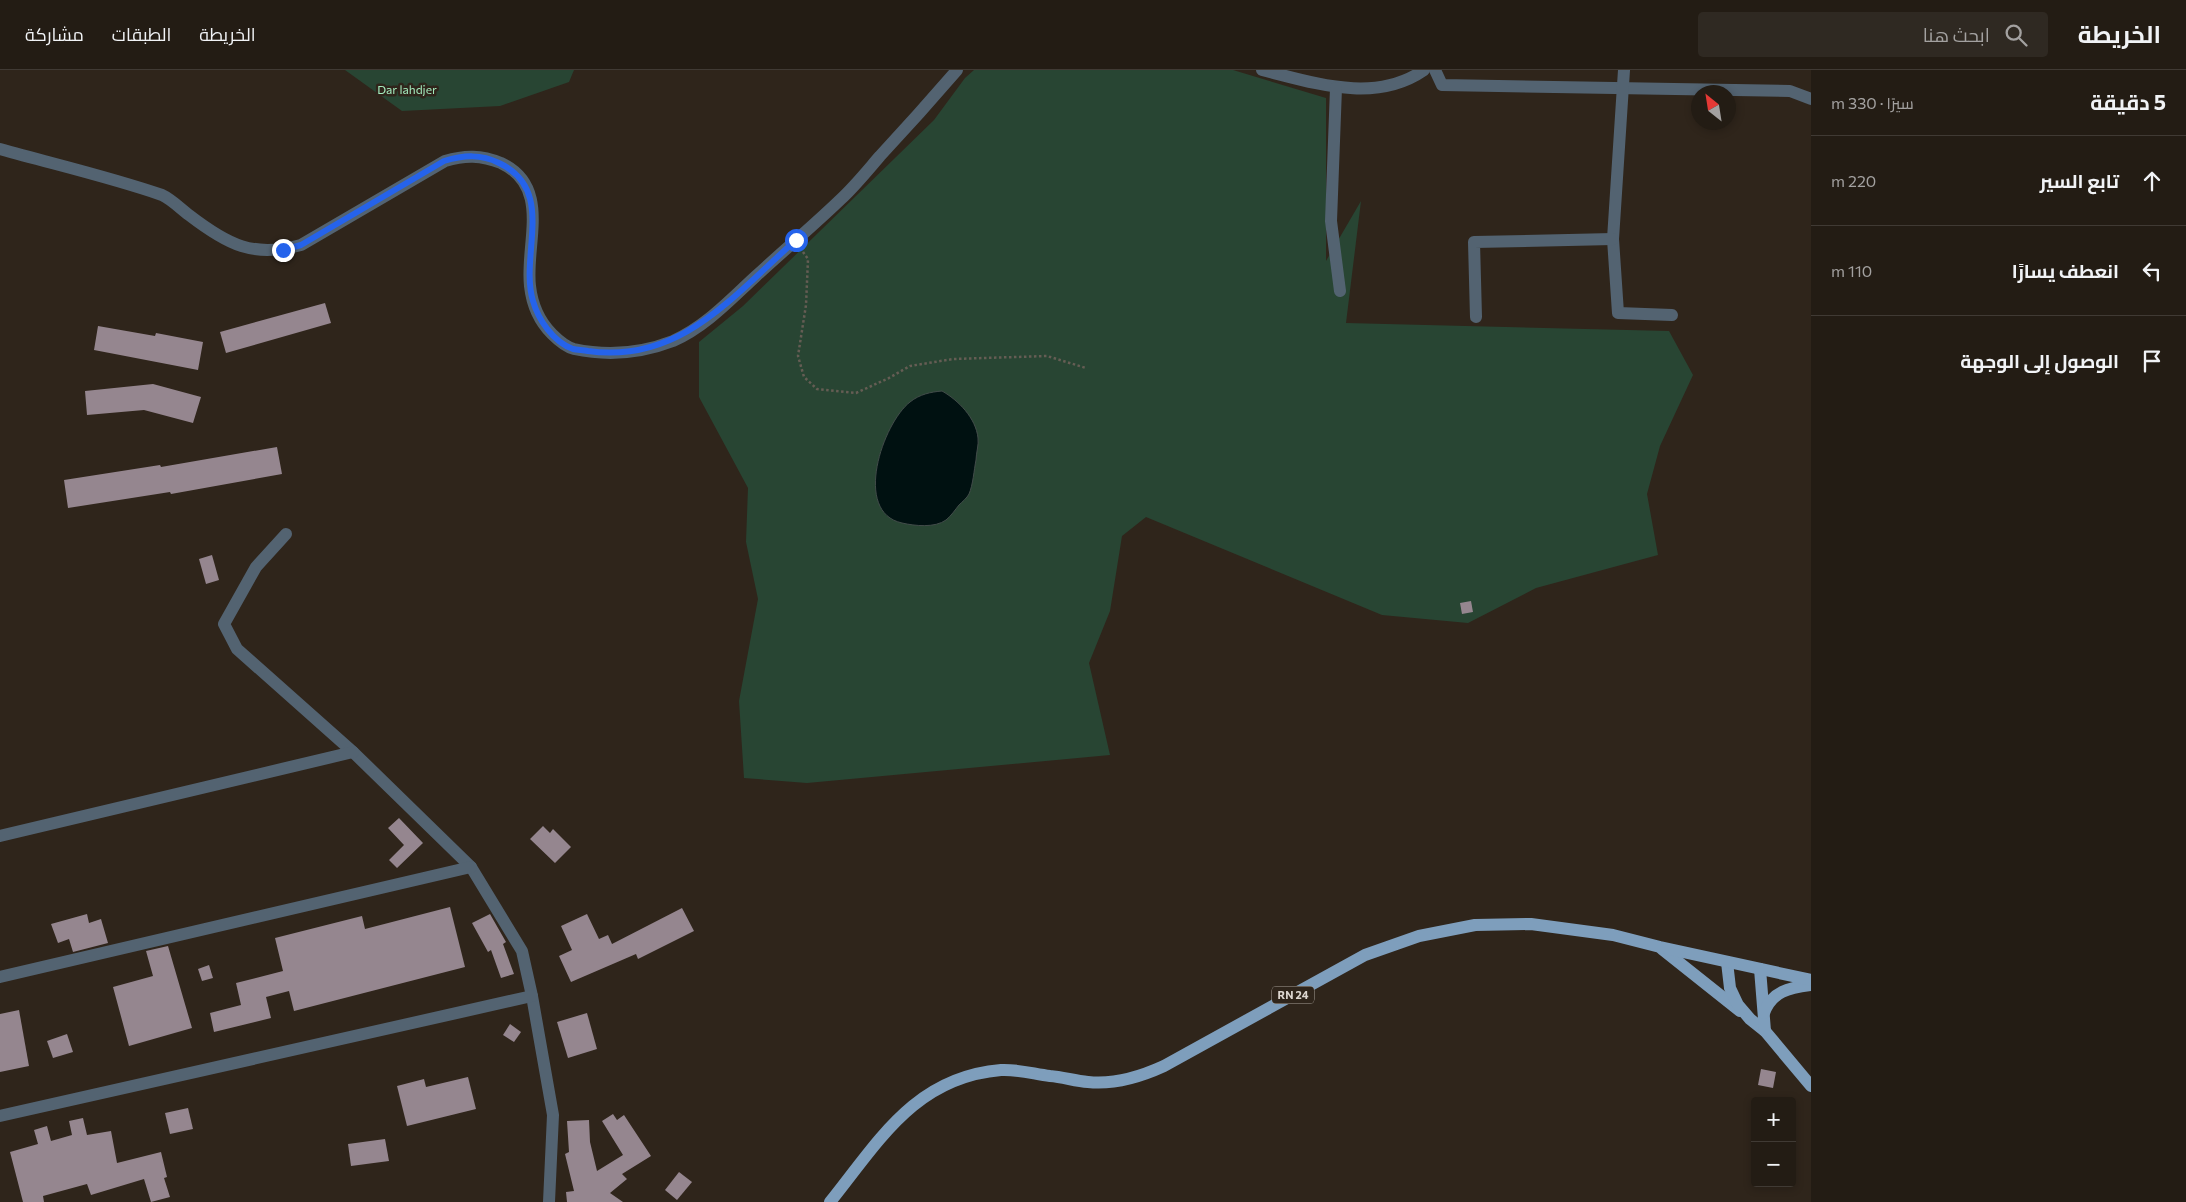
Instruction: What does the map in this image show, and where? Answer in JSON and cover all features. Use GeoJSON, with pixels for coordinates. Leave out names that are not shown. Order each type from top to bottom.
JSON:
{"type":"FeatureCollection","features":[{"type":"Feature","properties":{"kind":"main road","name":"RN 24"},"geometry":{"type":"LineString","coordinates":[[830,1202],[908,1108],[936,1088],[968,1075],[1002,1070],[1087,1082],[1114,1082],[1140,1076],[1173,1061],[1365,955],[1419,936],[1475,926],[1532,924],[1613,934],[1660,947],[1811,980]]}},
{"type":"Feature","properties":{"kind":"main road"},"geometry":{"type":"LineString","coordinates":[[1660,947],[1765,1031],[1811,1086]]}},
{"type":"Feature","properties":{"kind":"main road"},"geometry":{"type":"LineString","coordinates":[[1727,962],[1730,988],[1738,1005],[1750,1019]]}},
{"type":"Feature","properties":{"kind":"main road"},"geometry":{"type":"LineString","coordinates":[[1760,969],[1765,1031]]}},
{"type":"Feature","properties":{"kind":"main road"},"geometry":{"type":"LineString","coordinates":[[1764,1014],[1771,999],[1778,993],[1793,987],[1811,985]]}},
{"type":"Feature","properties":{"kind":"street"},"geometry":{"type":"LineString","coordinates":[[0,149],[164,196],[212,233],[228,242],[264,251],[283,250],[301,245],[444,161],[460,156],[490,159],[504,165],[516,175],[530,195],[533,218],[530,284],[538,315],[553,334],[572,349],[606,354],[640,351],[665,343],[703,323],[842,199],[957,70]]}},
{"type":"Feature","properties":{"kind":"street"},"geometry":{"type":"LineString","coordinates":[[1262,70],[1336,88],[1375,88],[1396,84],[1424,70]]}},
{"type":"Feature","properties":{"kind":"street"},"geometry":{"type":"LineString","coordinates":[[1435,70],[1442,85],[1790,91],[1811,99]]}},
{"type":"Feature","properties":{"kind":"street"},"geometry":{"type":"LineString","coordinates":[[1624,70],[1613,239],[1618,313],[1672,315]]}},
{"type":"Feature","properties":{"kind":"street"},"geometry":{"type":"LineString","coordinates":[[1336,88],[1331,221],[1340,291]]}},
{"type":"Feature","properties":{"kind":"street"},"geometry":{"type":"LineString","coordinates":[[1476,317],[1474,242],[1613,239]]}},
{"type":"Feature","properties":{"kind":"street"},"geometry":{"type":"LineString","coordinates":[[286,534],[256,567],[224,624],[237,649],[353,752],[471,867],[522,951],[532,996],[553,1116],[549,1202]]}},
{"type":"Feature","properties":{"kind":"street"},"geometry":{"type":"LineString","coordinates":[[0,836],[353,752]]}},
{"type":"Feature","properties":{"kind":"street"},"geometry":{"type":"LineString","coordinates":[[0,977],[471,867]]}},
{"type":"Feature","properties":{"kind":"street"},"geometry":{"type":"LineString","coordinates":[[0,1116],[532,996]]}},
{"type":"Feature","properties":{"kind":"path"},"geometry":{"type":"LineString","coordinates":[[796,240],[808,259],[806,305],[798,356],[804,377],[817,389],[856,393],[910,366],[953,359],[1047,356],[1086,368]]}},
{"type":"Feature","properties":{"kind":"green space","name":"Dar lahdjer"},"geometry":{"type":"Polygon","coordinates":[[[345,70],[574,70],[569,82],[500,106],[402,111],[345,70]]]}},
{"type":"Feature","properties":{"kind":"green space"},"geometry":{"type":"Polygon","coordinates":[[[974,70],[1233,70],[1326,98],[1326,261],[1361,201],[1346,323],[1669,331],[1693,375],[1660,446],[1647,494],[1658,555],[1536,588],[1468,623],[1382,615],[1146,517],[1122,536],[1110,611],[1089,663],[1110,755],[807,783],[744,778],[739,701],[758,599],[746,542],[748,488],[699,397],[699,342],[743,306],[934,120],[965,78],[974,70]]]}},
{"type":"Feature","properties":{"kind":"shaded area"},"geometry":{"type":"Polygon","coordinates":[[[942,391],[965,410],[977,431],[978,443],[969,494],[951,515],[941,523],[925,526],[902,523],[887,516],[878,502],[875,485],[882,447],[890,428],[910,402],[926,394],[942,391]]]}},
{"type":"Feature","properties":{"kind":"building"},"geometry":{"type":"Polygon","coordinates":[[[325,303],[331,323],[226,353],[220,332],[325,303]]]}},
{"type":"Feature","properties":{"kind":"building"},"geometry":{"type":"Polygon","coordinates":[[[98,326],[155,336],[156,333],[203,342],[198,370],[94,350],[98,326]]]}},
{"type":"Feature","properties":{"kind":"building"},"geometry":{"type":"Polygon","coordinates":[[[153,384],[201,397],[193,423],[144,410],[87,415],[85,391],[153,384]]]}},
{"type":"Feature","properties":{"kind":"building"},"geometry":{"type":"Polygon","coordinates":[[[277,447],[282,474],[171,494],[170,492],[68,508],[64,480],[160,465],[161,467],[277,447]]]}},
{"type":"Feature","properties":{"kind":"building"},"geometry":{"type":"Polygon","coordinates":[[[212,555],[219,580],[206,584],[199,559],[212,555]]]}},
{"type":"Feature","properties":{"kind":"building"},"geometry":{"type":"Polygon","coordinates":[[[1471,601],[1473,612],[1462,614],[1460,603],[1471,601]]]}},
{"type":"Feature","properties":{"kind":"building"},"geometry":{"type":"Polygon","coordinates":[[[399,818],[423,843],[397,868],[389,860],[404,845],[388,828],[399,818]]]}},
{"type":"Feature","properties":{"kind":"building"},"geometry":{"type":"Polygon","coordinates":[[[543,826],[550,833],[553,829],[571,847],[555,863],[530,839],[543,826]]]}},
{"type":"Feature","properties":{"kind":"building"},"geometry":{"type":"Polygon","coordinates":[[[450,907],[465,967],[294,1011],[289,991],[266,997],[271,1018],[214,1032],[210,1013],[241,1005],[236,983],[283,971],[275,938],[362,916],[365,929],[450,907]]]}},
{"type":"Feature","properties":{"kind":"building"},"geometry":{"type":"Polygon","coordinates":[[[682,908],[694,931],[638,959],[636,954],[571,982],[559,956],[572,950],[561,926],[587,914],[599,939],[608,935],[612,944],[682,908]]]}},
{"type":"Feature","properties":{"kind":"building"},"geometry":{"type":"Polygon","coordinates":[[[87,914],[89,923],[101,919],[108,943],[73,952],[69,939],[58,943],[51,924],[87,914]]]}},
{"type":"Feature","properties":{"kind":"building"},"geometry":{"type":"Polygon","coordinates":[[[490,914],[506,942],[503,944],[514,974],[501,978],[491,950],[488,952],[472,923],[490,914]]]}},
{"type":"Feature","properties":{"kind":"building"},"geometry":{"type":"Polygon","coordinates":[[[168,946],[192,1028],[129,1046],[113,987],[153,976],[146,951],[168,946]]]}},
{"type":"Feature","properties":{"kind":"building"},"geometry":{"type":"Polygon","coordinates":[[[209,965],[213,978],[202,981],[198,969],[209,965]]]}},
{"type":"Feature","properties":{"kind":"building"},"geometry":{"type":"Polygon","coordinates":[[[19,1010],[29,1066],[0,1072],[0,1014],[19,1010]]]}},
{"type":"Feature","properties":{"kind":"building"},"geometry":{"type":"Polygon","coordinates":[[[587,1013],[597,1049],[568,1058],[557,1022],[587,1013]]]}},
{"type":"Feature","properties":{"kind":"building"},"geometry":{"type":"Polygon","coordinates":[[[510,1024],[521,1032],[514,1042],[503,1035],[510,1024]]]}},
{"type":"Feature","properties":{"kind":"building"},"geometry":{"type":"Polygon","coordinates":[[[67,1034],[73,1052],[53,1058],[47,1041],[67,1034]]]}},
{"type":"Feature","properties":{"kind":"building"},"geometry":{"type":"Polygon","coordinates":[[[1761,1069],[1776,1072],[1773,1088],[1758,1085],[1761,1069]]]}},
{"type":"Feature","properties":{"kind":"building"},"geometry":{"type":"Polygon","coordinates":[[[468,1077],[476,1109],[407,1126],[397,1086],[424,1079],[426,1087],[468,1077]]]}},
{"type":"Feature","properties":{"kind":"building"},"geometry":{"type":"Polygon","coordinates":[[[188,1108],[193,1129],[170,1134],[165,1113],[188,1108]]]}},
{"type":"Feature","properties":{"kind":"building"},"geometry":{"type":"Polygon","coordinates":[[[613,1114],[617,1120],[624,1115],[651,1156],[622,1174],[627,1179],[610,1193],[623,1202],[567,1202],[566,1192],[574,1191],[565,1154],[569,1152],[567,1121],[589,1120],[590,1142],[597,1171],[623,1155],[602,1121],[613,1114]]]}},
{"type":"Feature","properties":{"kind":"building"},"geometry":{"type":"Polygon","coordinates":[[[83,1118],[87,1135],[111,1131],[117,1163],[161,1152],[167,1177],[164,1178],[170,1197],[151,1202],[144,1179],[91,1195],[87,1184],[43,1196],[44,1202],[23,1202],[10,1152],[38,1144],[34,1130],[47,1126],[51,1141],[72,1135],[69,1121],[83,1118]]]}},
{"type":"Feature","properties":{"kind":"building"},"geometry":{"type":"Polygon","coordinates":[[[385,1139],[389,1161],[351,1166],[348,1144],[385,1139]]]}},
{"type":"Feature","properties":{"kind":"building"},"geometry":{"type":"Polygon","coordinates":[[[679,1172],[692,1182],[677,1200],[665,1190],[679,1172]]]}},
{"type":"Feature","properties":{"kind":"route"},"geometry":{"type":"LineString","coordinates":[[283,250],[301,245],[444,161],[460,156],[490,159],[504,165],[516,175],[530,195],[533,206],[533,218],[530,284],[532,300],[538,315],[558,340],[572,349],[606,354],[640,351],[673,340],[703,323],[796,240]]}}]}
